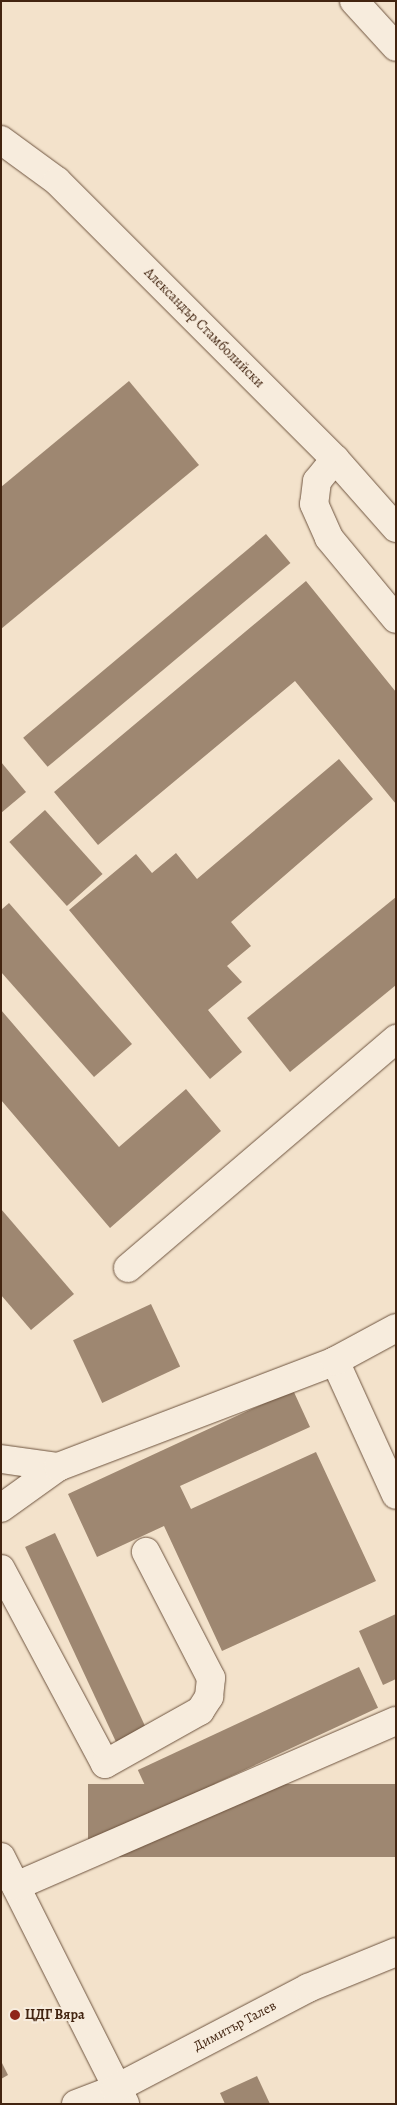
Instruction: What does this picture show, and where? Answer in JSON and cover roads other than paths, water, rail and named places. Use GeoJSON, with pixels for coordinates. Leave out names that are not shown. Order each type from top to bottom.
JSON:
{"type":"FeatureCollection","features":[{"type":"Feature","properties":{"kind":"street"},"geometry":{"type":"LineString","coordinates":[[354,1],[396,47]]}},
{"type":"Feature","properties":{"kind":"street","name":"Александър Стамболийски"},"geometry":{"type":"LineString","coordinates":[[1,140],[57,181],[335,459],[396,528]]}},
{"type":"Feature","properties":{"kind":"street"},"geometry":{"type":"LineString","coordinates":[[335,459],[317,481],[314,504],[329,538],[396,619]]}},
{"type":"Feature","properties":{"kind":"street"},"geometry":{"type":"LineString","coordinates":[[128,1268],[396,1039]]}},
{"type":"Feature","properties":{"kind":"street"},"geometry":{"type":"LineString","coordinates":[[1,1508],[58,1467],[335,1361],[396,1328]]}},
{"type":"Feature","properties":{"kind":"street"},"geometry":{"type":"LineString","coordinates":[[335,1361],[396,1495]]}},
{"type":"Feature","properties":{"kind":"street"},"geometry":{"type":"LineString","coordinates":[[1,1459],[58,1467]]}},
{"type":"Feature","properties":{"kind":"street"},"geometry":{"type":"LineString","coordinates":[[1,1569],[105,1764],[200,1711],[209,1697],[211,1678],[146,1552]]}},
{"type":"Feature","properties":{"kind":"street"},"geometry":{"type":"LineString","coordinates":[[16,1886],[396,1721]]}},
{"type":"Feature","properties":{"kind":"street"},"geometry":{"type":"LineString","coordinates":[[1,1857],[120,2097]]}},
{"type":"Feature","properties":{"kind":"street","name":"Димитър Талев"},"geometry":{"type":"LineString","coordinates":[[76,2104],[120,2097],[308,1988],[396,1952]]}},
{"type":"Feature","properties":{"kind":"place","name":"ЦДГ Вяра"},"geometry":{"type":"Point","coordinates":[15,2015]}}]}
